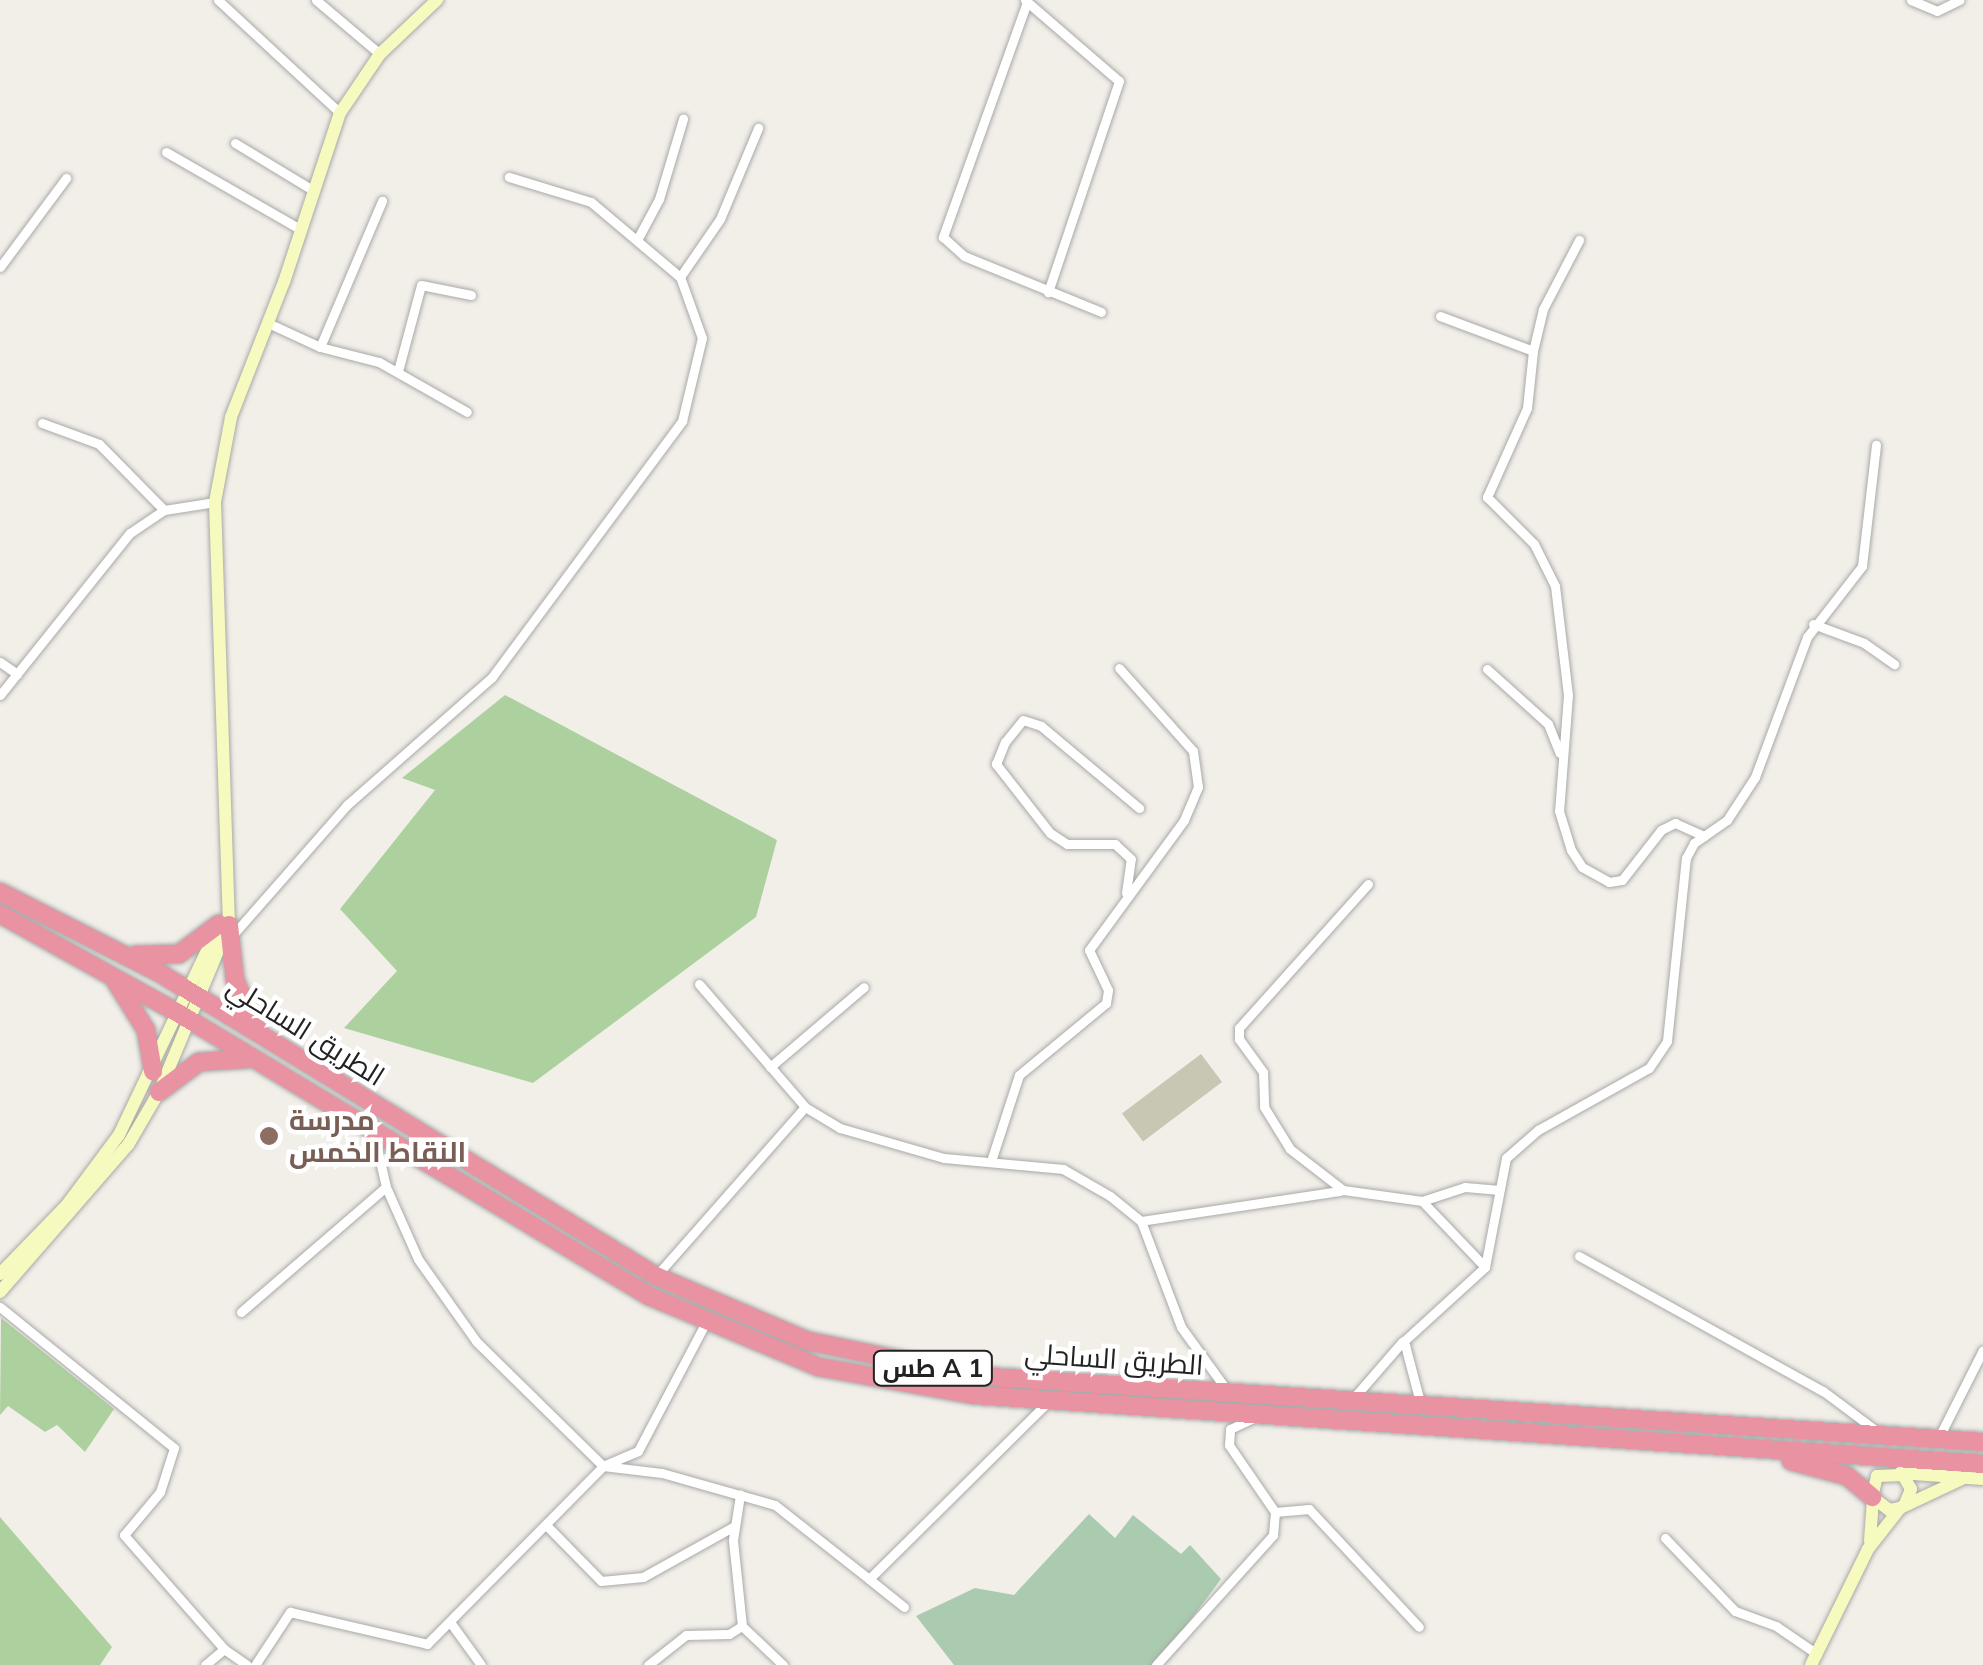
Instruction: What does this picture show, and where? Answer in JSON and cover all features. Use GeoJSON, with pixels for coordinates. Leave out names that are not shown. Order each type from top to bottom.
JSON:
{"type":"FeatureCollection","features":[{"type":"Feature","properties":{"kind":"highway","name":"الطريق الساحلي"},"geometry":{"type":"LineString","coordinates":[[0,892],[119,950],[195,994],[656,1276],[808,1341],[977,1376],[1350,1404],[1983,1442]]}},
{"type":"Feature","properties":{"kind":"highway","name":"الطريق الساحلي"},"geometry":{"type":"LineString","coordinates":[[0,914],[184,1017],[574,1253],[706,1322],[819,1367],[1049,1401],[1254,1418],[1983,1464]]}},
{"type":"Feature","properties":{"kind":"highway"},"geometry":{"type":"LineString","coordinates":[[119,950],[153,957],[178,954],[226,930],[238,993],[260,1034]]}},
{"type":"Feature","properties":{"kind":"highway"},"geometry":{"type":"LineString","coordinates":[[101,968],[141,1016],[153,1071]]}},
{"type":"Feature","properties":{"kind":"highway"},"geometry":{"type":"LineString","coordinates":[[159,1092],[199,1062],[232,1057],[264,1066]]}},
{"type":"Feature","properties":{"kind":"highway"},"geometry":{"type":"LineString","coordinates":[[1747,1449],[1847,1476],[1873,1498]]}},
{"type":"Feature","properties":{"kind":"street"},"geometry":{"type":"LineString","coordinates":[[218,0],[340,113]]}},
{"type":"Feature","properties":{"kind":"street"},"geometry":{"type":"LineString","coordinates":[[316,0],[380,54]]}},
{"type":"Feature","properties":{"kind":"street"},"geometry":{"type":"LineString","coordinates":[[226,930],[231,889],[214,502],[231,417],[268,323],[340,113],[380,54],[437,0]]}},
{"type":"Feature","properties":{"kind":"street"},"geometry":{"type":"LineString","coordinates":[[1911,0],[1937,12],[1960,0]]}},
{"type":"Feature","properties":{"kind":"street"},"geometry":{"type":"LineString","coordinates":[[1048,292],[1119,81],[1026,1],[943,237],[964,256],[1048,292],[1102,312]]}},
{"type":"Feature","properties":{"kind":"street"},"geometry":{"type":"LineString","coordinates":[[636,240],[658,199],[683,119]]}},
{"type":"Feature","properties":{"kind":"street"},"geometry":{"type":"LineString","coordinates":[[680,277],[720,219],[758,128]]}},
{"type":"Feature","properties":{"kind":"street"},"geometry":{"type":"LineString","coordinates":[[235,143],[311,189]]}},
{"type":"Feature","properties":{"kind":"street"},"geometry":{"type":"LineString","coordinates":[[166,152],[300,230]]}},
{"type":"Feature","properties":{"kind":"street"},"geometry":{"type":"LineString","coordinates":[[0,1274],[85,1184],[184,1017],[226,930],[347,805],[492,677],[661,455],[682,421],[702,338],[680,277],[591,202],[509,177]]}},
{"type":"Feature","properties":{"kind":"street"},"geometry":{"type":"LineString","coordinates":[[0,268],[66,178]]}},
{"type":"Feature","properties":{"kind":"street"},"geometry":{"type":"LineString","coordinates":[[320,348],[382,202]]}},
{"type":"Feature","properties":{"kind":"street"},"geometry":{"type":"LineString","coordinates":[[1579,240],[1543,309],[1533,350],[1527,408],[1487,497],[1534,544],[1555,586],[1568,694],[1562,760],[1564,835],[1594,877],[1622,880],[1662,830],[1675,823],[1704,836]]}},
{"type":"Feature","properties":{"kind":"street"},"geometry":{"type":"LineString","coordinates":[[398,371],[421,285],[471,295]]}},
{"type":"Feature","properties":{"kind":"street"},"geometry":{"type":"LineString","coordinates":[[1440,316],[1533,350]]}},
{"type":"Feature","properties":{"kind":"street"},"geometry":{"type":"LineString","coordinates":[[268,323],[320,348],[398,371],[467,412]]}},
{"type":"Feature","properties":{"kind":"street"},"geometry":{"type":"LineString","coordinates":[[42,423],[99,444],[164,510]]}},
{"type":"Feature","properties":{"kind":"street"},"geometry":{"type":"LineString","coordinates":[[1350,1404],[1404,1341],[1485,1267],[1497,1190],[1514,1150],[1648,1068],[1662,1051],[1686,858],[1704,836],[1727,820],[1755,777],[1814,624],[1862,566],[1876,446]]}},
{"type":"Feature","properties":{"kind":"street"},"geometry":{"type":"LineString","coordinates":[[0,695],[130,533],[164,510],[214,502]]}},
{"type":"Feature","properties":{"kind":"street"},"geometry":{"type":"LineString","coordinates":[[1814,624],[1864,643],[1894,664]]}},
{"type":"Feature","properties":{"kind":"street"},"geometry":{"type":"LineString","coordinates":[[0,662],[17,674]]}},
{"type":"Feature","properties":{"kind":"street"},"geometry":{"type":"LineString","coordinates":[[992,1158],[1019,1075],[1106,1003],[1108,990],[1088,956],[1194,803],[1199,764],[1170,721],[1119,668]]}},
{"type":"Feature","properties":{"kind":"street"},"geometry":{"type":"LineString","coordinates":[[1488,669],[1548,724],[1562,760]]}},
{"type":"Feature","properties":{"kind":"street"},"geometry":{"type":"LineString","coordinates":[[1124,900],[1131,859],[1114,844],[1067,844],[1050,832],[996,764],[1005,742],[1023,720],[1041,726],[1139,808]]}},
{"type":"Feature","properties":{"kind":"street"},"geometry":{"type":"LineString","coordinates":[[1343,1190],[1312,1171],[1280,1135],[1264,1108],[1259,1062],[1238,1033],[1368,884]]}},
{"type":"Feature","properties":{"kind":"street"},"geometry":{"type":"LineString","coordinates":[[700,984],[804,1106],[864,1136],[944,1158],[992,1158],[1063,1169],[1141,1221],[1180,1326],[1231,1396]]}},
{"type":"Feature","properties":{"kind":"street"},"geometry":{"type":"LineString","coordinates":[[770,1067],[864,988]]}},
{"type":"Feature","properties":{"kind":"street"},"geometry":{"type":"LineString","coordinates":[[0,1292],[94,1192],[159,1092],[184,1017]]}},
{"type":"Feature","properties":{"kind":"street"},"geometry":{"type":"LineString","coordinates":[[656,1276],[804,1106]]}},
{"type":"Feature","properties":{"kind":"street"},"geometry":{"type":"LineString","coordinates":[[374,1132],[386,1187],[418,1259],[476,1341],[603,1466],[662,1473],[775,1506],[904,1607]]}},
{"type":"Feature","properties":{"kind":"street"},"geometry":{"type":"LineString","coordinates":[[1141,1221],[1343,1190],[1422,1201],[1465,1186],[1497,1190]]}},
{"type":"Feature","properties":{"kind":"street"},"geometry":{"type":"LineString","coordinates":[[241,1312],[386,1187]]}},
{"type":"Feature","properties":{"kind":"street"},"geometry":{"type":"LineString","coordinates":[[1422,1201],[1485,1267]]}},
{"type":"Feature","properties":{"kind":"street"},"geometry":{"type":"LineString","coordinates":[[1578,1256],[1823,1391],[1884,1437]]}},
{"type":"Feature","properties":{"kind":"street"},"geometry":{"type":"LineString","coordinates":[[0,1307],[174,1448],[160,1492],[124,1535],[224,1650],[253,1665],[290,1612],[388,1631],[420,1646],[450,1622],[603,1466],[638,1451],[706,1322]]}},
{"type":"Feature","properties":{"kind":"street"},"geometry":{"type":"LineString","coordinates":[[1404,1341],[1422,1408]]}},
{"type":"Feature","properties":{"kind":"street"},"geometry":{"type":"LineString","coordinates":[[1938,1440],[1983,1350]]}},
{"type":"Feature","properties":{"kind":"street"},"geometry":{"type":"LineString","coordinates":[[869,1579],[1049,1401]]}},
{"type":"Feature","properties":{"kind":"street"},"geometry":{"type":"LineString","coordinates":[[1156,1665],[1273,1536],[1274,1512],[1229,1445],[1230,1429],[1254,1418]]}},
{"type":"Feature","properties":{"kind":"street"},"geometry":{"type":"LineString","coordinates":[[1665,1538],[1735,1611],[1776,1626],[1814,1660],[1868,1549],[1903,1506],[1911,1489],[1900,1473]]}},
{"type":"Feature","properties":{"kind":"street"},"geometry":{"type":"LineString","coordinates":[[1868,1549],[1878,1476],[1900,1473],[1983,1479]]}},
{"type":"Feature","properties":{"kind":"street"},"geometry":{"type":"LineString","coordinates":[[1873,1498],[1884,1508],[1903,1506],[1962,1479]]}},
{"type":"Feature","properties":{"kind":"street"},"geometry":{"type":"LineString","coordinates":[[740,1495],[733,1527],[742,1626],[783,1665]]}},
{"type":"Feature","properties":{"kind":"street"},"geometry":{"type":"LineString","coordinates":[[1274,1512],[1310,1509],[1419,1627]]}},
{"type":"Feature","properties":{"kind":"street"},"geometry":{"type":"LineString","coordinates":[[546,1525],[601,1581],[642,1578],[733,1527]]}},
{"type":"Feature","properties":{"kind":"street"},"geometry":{"type":"LineString","coordinates":[[450,1622],[481,1665]]}},
{"type":"Feature","properties":{"kind":"street"},"geometry":{"type":"LineString","coordinates":[[648,1665],[686,1635],[729,1634],[742,1626]]}},
{"type":"Feature","properties":{"kind":"street"},"geometry":{"type":"LineString","coordinates":[[205,1665],[224,1650]]}},
{"type":"Feature","properties":{"kind":"shaded area"},"geometry":{"type":"Polygon","coordinates":[[[1201,1054],[1222,1082],[1143,1142],[1122,1114],[1201,1054]]]}},
{"type":"Feature","properties":{"kind":"green space"},"geometry":{"type":"Polygon","coordinates":[[[505,695],[777,840],[756,917],[533,1083],[344,1028],[397,971],[340,909],[435,790],[402,778],[505,695]]]}},
{"type":"Feature","properties":{"kind":"green space"},"geometry":{"type":"Polygon","coordinates":[[[1,1318],[114,1409],[85,1452],[57,1425],[45,1432],[8,1406],[0,1415],[1,1318]]]}},
{"type":"Feature","properties":{"kind":"green space"},"geometry":{"type":"Polygon","coordinates":[[[1089,1514],[1115,1538],[1133,1515],[1181,1554],[1190,1545],[1221,1579],[1157,1665],[954,1665],[916,1616],[975,1588],[1014,1595],[1089,1514]]]}},
{"type":"Feature","properties":{"kind":"green space"},"geometry":{"type":"Polygon","coordinates":[[[0,1517],[112,1647],[100,1665],[0,1665],[0,1517]]]}},
{"type":"Feature","properties":{"kind":"place","name":"مدرسة النقاط الخمس"},"geometry":{"type":"Point","coordinates":[269,1136]}}]}
